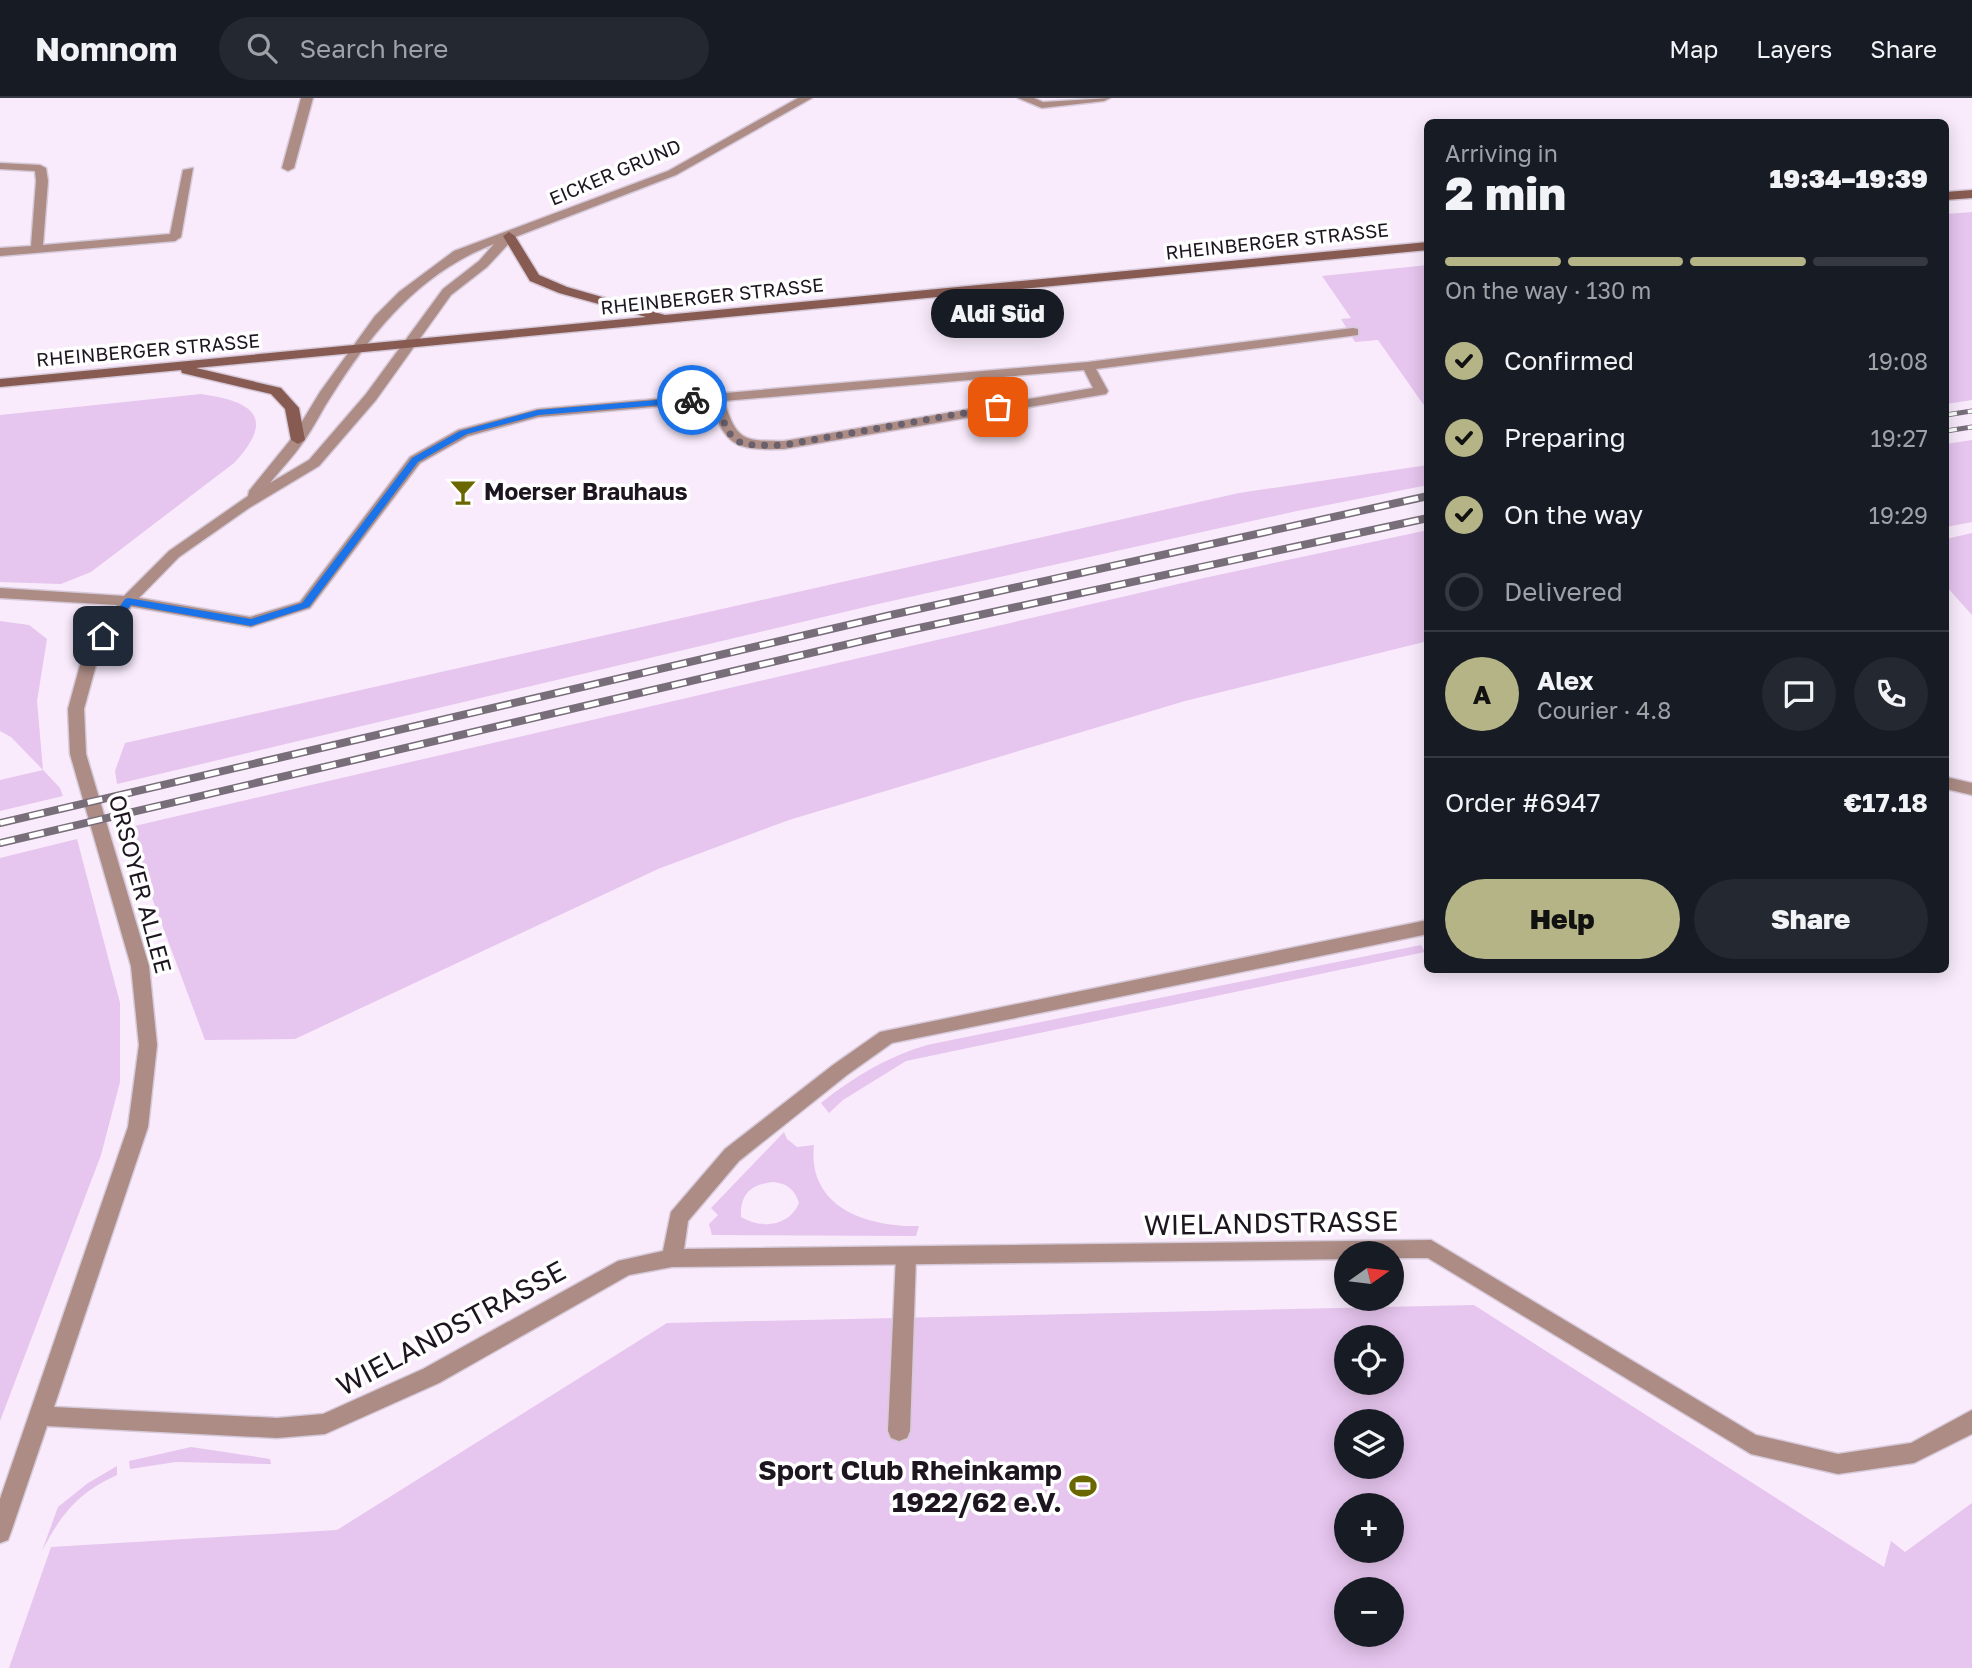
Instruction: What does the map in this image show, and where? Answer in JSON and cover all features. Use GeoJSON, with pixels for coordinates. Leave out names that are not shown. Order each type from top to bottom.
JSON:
{"type":"FeatureCollection","features":[{"type":"Feature","properties":{"kind":"main road"},"geometry":{"type":"LineString","coordinates":[[1949,196],[1972,194]]}},
{"type":"Feature","properties":{"kind":"main road"},"geometry":{"type":"LineString","coordinates":[[509,236],[534,278],[563,290],[671,319]]}},
{"type":"Feature","properties":{"kind":"main road","name":"RHEINBERGER STRASSE"},"geometry":{"type":"LineString","coordinates":[[0,383],[1424,246]]}},
{"type":"Feature","properties":{"kind":"main road"},"geometry":{"type":"LineString","coordinates":[[173,366],[276,391],[292,408],[298,440]]}},
{"type":"Feature","properties":{"kind":"street"},"geometry":{"type":"LineString","coordinates":[[288,168],[307,98]]}},
{"type":"Feature","properties":{"kind":"street"},"geometry":{"type":"LineString","coordinates":[[781,98],[801,101]]}},
{"type":"Feature","properties":{"kind":"street"},"geometry":{"type":"LineString","coordinates":[[1024,98],[1042,104],[1104,98]]}},
{"type":"Feature","properties":{"kind":"street","name":"EICKER GRUND"},"geometry":{"type":"LineString","coordinates":[[358,350],[380,318],[403,296],[458,254],[672,173],[801,101]]}},
{"type":"Feature","properties":{"kind":"street"},"geometry":{"type":"LineString","coordinates":[[0,166],[40,168],[42,181],[37,249]]}},
{"type":"Feature","properties":{"kind":"street"},"geometry":{"type":"LineString","coordinates":[[0,252],[175,237],[188,170]]}},
{"type":"Feature","properties":{"kind":"street","name":"EICKER GRUND"},"geometry":{"type":"LineString","coordinates":[[411,345],[447,292],[483,264],[509,236]]}},
{"type":"Feature","properties":{"kind":"street"},"geometry":{"type":"LineString","coordinates":[[0,593],[128,601],[251,622],[305,605],[415,460],[463,433],[538,413],[1088,366],[1353,332]]}},
{"type":"Feature","properties":{"kind":"street","name":"ORSOYER ALLEE"},"geometry":{"type":"LineString","coordinates":[[0,1532],[138,1127],[148,1045],[140,966],[78,754],[76,709],[91,654],[128,601],[174,554],[244,505],[314,464],[411,345]]}},
{"type":"Feature","properties":{"kind":"street","name":"ORSOYER ALLEE"},"geometry":{"type":"LineString","coordinates":[[244,505],[298,440],[327,392],[358,350]]}},
{"type":"Feature","properties":{"kind":"street"},"geometry":{"type":"LineString","coordinates":[[716,398],[726,431],[732,438],[751,445],[784,445],[1101,391],[1088,366]]}},
{"type":"Feature","properties":{"kind":"street"},"geometry":{"type":"LineString","coordinates":[[1949,784],[1972,789]]}},
{"type":"Feature","properties":{"kind":"street"},"geometry":{"type":"LineString","coordinates":[[672,1258],[678,1218],[732,1155],[840,1070],[887,1037],[1424,928]]}},
{"type":"Feature","properties":{"kind":"street","name":"WIELANDSTRASSE"},"geometry":{"type":"LineString","coordinates":[[41,1416],[277,1428],[325,1424],[431,1376],[625,1267],[672,1258],[1431,1249],[1751,1444],[1838,1464],[1914,1453],[1969,1425],[1972,1420]]}},
{"type":"Feature","properties":{"kind":"street"},"geometry":{"type":"LineString","coordinates":[[899,1431],[906,1256]]}},
{"type":"Feature","properties":{"kind":"shaded area"},"geometry":{"type":"Polygon","coordinates":[[[1972,212],[1972,400],[1949,404],[1949,214],[1972,212]]]}},
{"type":"Feature","properties":{"kind":"shaded area"},"geometry":{"type":"Polygon","coordinates":[[[1424,265],[1424,405],[1378,340],[1355,342],[1341,319],[1351,318],[1322,276],[1424,265]]]}},
{"type":"Feature","properties":{"kind":"shaded area"},"geometry":{"type":"Polygon","coordinates":[[[201,394],[234,401],[253,414],[256,423],[254,434],[234,463],[91,572],[61,584],[0,582],[0,415],[201,394]]]}},
{"type":"Feature","properties":{"kind":"shaded area"},"geometry":{"type":"Polygon","coordinates":[[[1972,440],[1972,522],[1949,526],[1949,444],[1972,440]]]}},
{"type":"Feature","properties":{"kind":"shaded area"},"geometry":{"type":"Polygon","coordinates":[[[1424,466],[1424,486],[1297,511],[878,604],[117,784],[115,771],[125,743],[1239,493],[1424,466]]]}},
{"type":"Feature","properties":{"kind":"shaded area"},"geometry":{"type":"Polygon","coordinates":[[[1424,531],[1424,642],[1185,701],[789,820],[658,869],[295,1039],[205,1040],[126,828],[1204,578],[1424,531]]]}},
{"type":"Feature","properties":{"kind":"shaded area"},"geometry":{"type":"Polygon","coordinates":[[[1972,533],[1972,615],[1949,589],[1949,538],[1972,533]]]}},
{"type":"Feature","properties":{"kind":"shaded area"},"geometry":{"type":"Polygon","coordinates":[[[0,621],[29,625],[47,639],[37,701],[43,770],[11,737],[0,731],[0,621]]]}},
{"type":"Feature","properties":{"kind":"shaded area"},"geometry":{"type":"Polygon","coordinates":[[[43,770],[60,788],[63,796],[0,811],[0,780],[43,770]]]}},
{"type":"Feature","properties":{"kind":"shaded area"},"geometry":{"type":"Polygon","coordinates":[[[77,839],[120,1003],[120,1082],[101,1155],[0,1421],[0,858],[77,839]]]}},
{"type":"Feature","properties":{"kind":"shaded area"},"geometry":{"type":"Polygon","coordinates":[[[1421,945],[1424,950],[906,1061],[843,1100],[829,1113],[821,1103],[871,1069],[898,1055],[927,1045],[1421,945]]]}},
{"type":"Feature","properties":{"kind":"shaded area"},"geometry":{"type":"Polygon","coordinates":[[[784,1132],[787,1139],[797,1147],[814,1145],[814,1167],[820,1184],[831,1199],[845,1210],[880,1223],[919,1226],[916,1236],[712,1235],[709,1224],[718,1215],[711,1208],[784,1132]],[[779,1183],[759,1185],[749,1191],[743,1202],[741,1217],[757,1223],[774,1224],[789,1217],[799,1203],[790,1188],[779,1183]]]}},
{"type":"Feature","properties":{"kind":"shaded area","name":"Sport Club Rheinkamp 1922/62 e.V."},"geometry":{"type":"Polygon","coordinates":[[[1474,1305],[1884,1567],[1891,1541],[1905,1552],[1972,1503],[1972,1668],[9,1668],[51,1547],[337,1530],[667,1323],[1334,1308],[1334,1311],[1404,1311],[1404,1307],[1474,1305]]]}},
{"type":"Feature","properties":{"kind":"shaded area"},"geometry":{"type":"Polygon","coordinates":[[[191,1447],[270,1459],[271,1464],[176,1462],[130,1469],[129,1461],[191,1447]]]}},
{"type":"Feature","properties":{"kind":"shaded area"},"geometry":{"type":"Polygon","coordinates":[[[117,1466],[117,1475],[92,1489],[64,1515],[42,1551],[58,1507],[88,1483],[117,1466]]]}},
{"type":"Feature","properties":{"kind":"railway"},"geometry":{"type":"LineString","coordinates":[[1949,415],[1972,411]]}},
{"type":"Feature","properties":{"kind":"railway"},"geometry":{"type":"LineString","coordinates":[[1949,431],[1972,427]]}},
{"type":"Feature","properties":{"kind":"railway"},"geometry":{"type":"LineString","coordinates":[[0,823],[891,615],[1424,497]]}},
{"type":"Feature","properties":{"kind":"railway"},"geometry":{"type":"LineString","coordinates":[[0,843],[896,633],[1424,519]]}},
{"type":"Feature","properties":{"kind":"way so far"},"geometry":{"type":"LineString","coordinates":[[692,400],[716,398],[726,431],[740,443],[751,445],[784,445],[998,407]]}},
{"type":"Feature","properties":{"kind":"place","name":"Aldi Süd"},"geometry":{"type":"Point","coordinates":[998,407]}},
{"type":"Feature","properties":{"kind":"place","name":"Moerser Brauhaus"},"geometry":{"type":"Point","coordinates":[463,492]}},
{"type":"Feature","properties":{"kind":"place","name":"Sport Club Rheinkamp 1922/62 e.V."},"geometry":{"type":"Point","coordinates":[1083,1486]}},
{"type":"Feature","properties":{"kind":"route"},"geometry":{"type":"LineString","coordinates":[[103,636],[128,601],[251,622],[305,605],[415,460],[463,433],[538,413],[692,400]]}}]}
